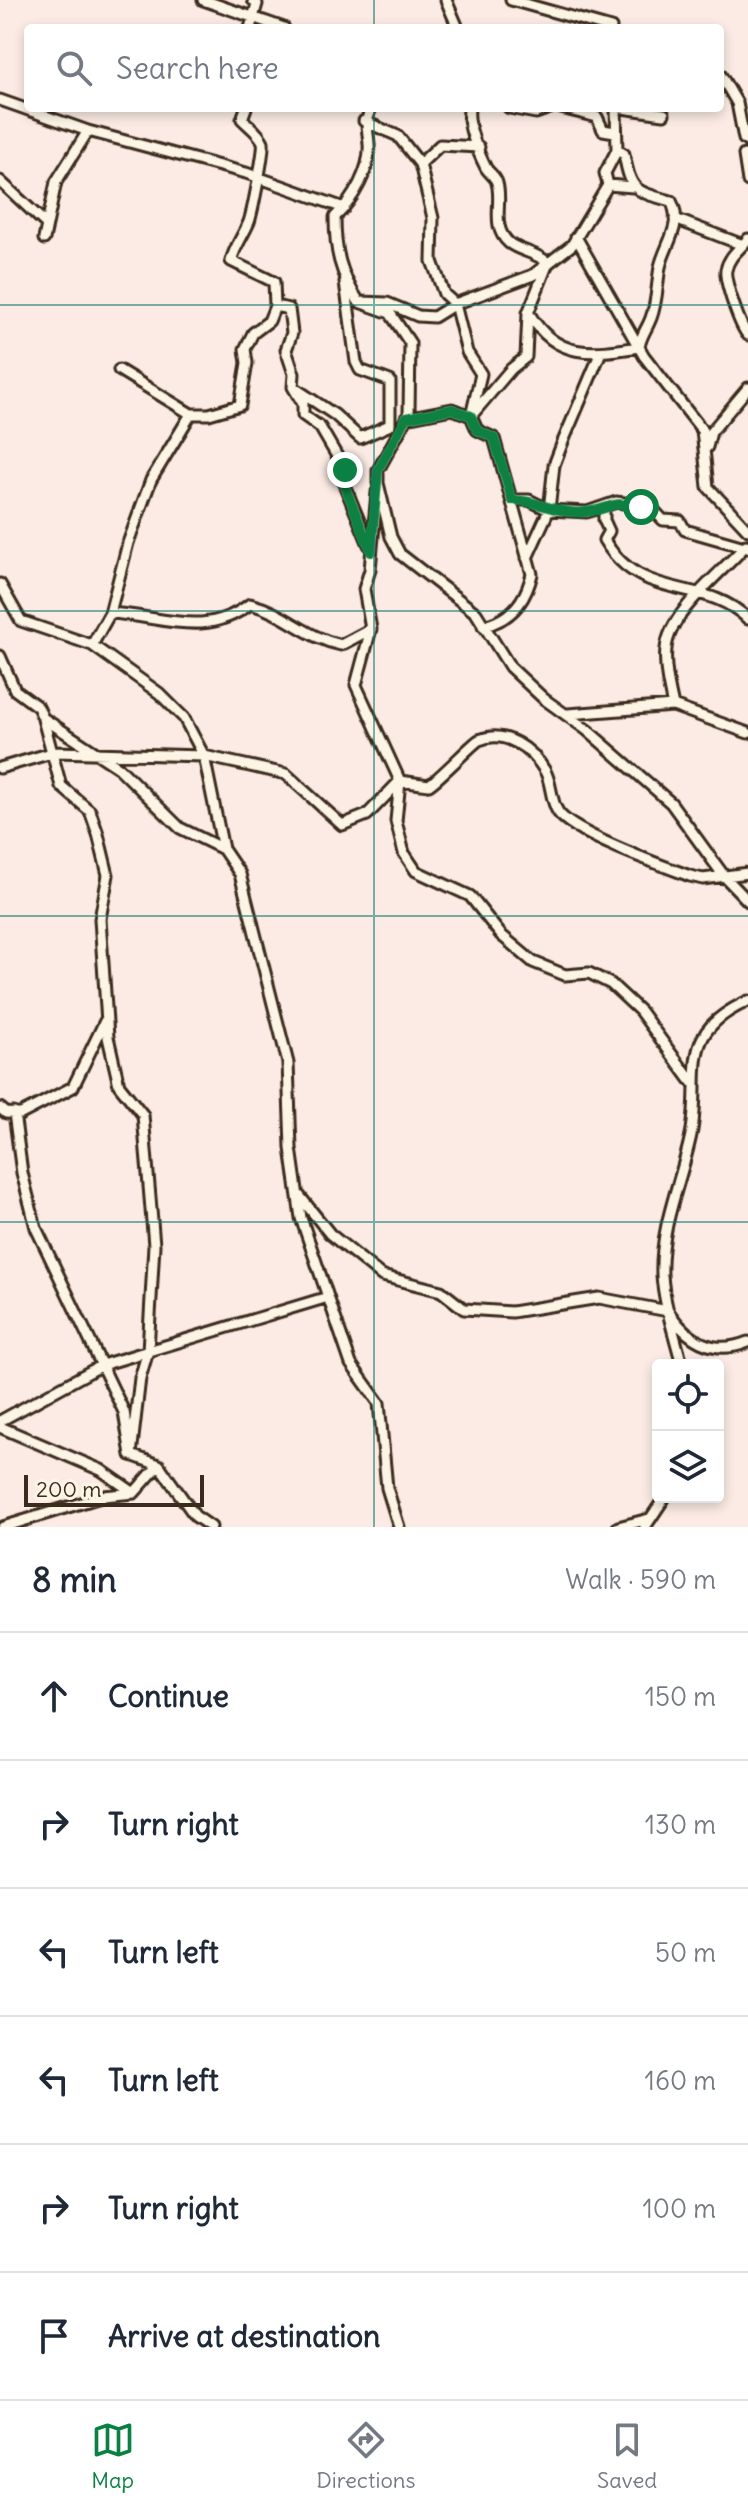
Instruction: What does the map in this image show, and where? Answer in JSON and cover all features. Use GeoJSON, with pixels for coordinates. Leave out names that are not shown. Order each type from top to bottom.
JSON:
{"type":"FeatureCollection","features":[{"type":"Feature","properties":{"kind":"street"},"geometry":{"type":"LineString","coordinates":[[207,0],[251,23],[257,4],[253,0]]}},
{"type":"Feature","properties":{"kind":"street"},"geometry":{"type":"LineString","coordinates":[[446,0],[456,24]]}},
{"type":"Feature","properties":{"kind":"street"},"geometry":{"type":"LineString","coordinates":[[511,0],[580,24]]}},
{"type":"Feature","properties":{"kind":"street"},"geometry":{"type":"LineString","coordinates":[[724,81],[737,103],[744,139],[748,142]]}},
{"type":"Feature","properties":{"kind":"street"},"geometry":{"type":"LineString","coordinates":[[0,100],[24,108]]}},
{"type":"Feature","properties":{"kind":"street"},"geometry":{"type":"LineString","coordinates":[[34,112],[88,131],[260,177],[344,208]]}},
{"type":"Feature","properties":{"kind":"street"},"geometry":{"type":"LineString","coordinates":[[119,370],[191,414],[209,414],[240,405],[247,363],[245,349],[253,333],[269,321],[275,306],[274,282],[231,261],[236,243],[253,213],[252,198],[260,177],[263,140],[242,119],[245,112]]}},
{"type":"Feature","properties":{"kind":"street"},"geometry":{"type":"LineString","coordinates":[[293,387],[335,415],[360,438],[390,425],[390,381],[360,370],[356,362],[345,280],[335,238],[335,217],[344,208],[369,161],[364,121],[369,112]]}},
{"type":"Feature","properties":{"kind":"street"},"geometry":{"type":"LineString","coordinates":[[469,112],[468,119],[487,169],[497,182],[499,229],[509,243],[538,254],[548,263]]}},
{"type":"Feature","properties":{"kind":"street"},"geometry":{"type":"LineString","coordinates":[[577,112],[597,117],[603,130],[615,132]]}},
{"type":"Feature","properties":{"kind":"street"},"geometry":{"type":"LineString","coordinates":[[359,302],[387,303],[427,318],[455,304],[533,275],[572,245],[608,185],[605,173],[617,150],[615,132],[618,112]]}},
{"type":"Feature","properties":{"kind":"street"},"geometry":{"type":"LineString","coordinates":[[649,112],[664,114]]}},
{"type":"Feature","properties":{"kind":"street"},"geometry":{"type":"LineString","coordinates":[[364,121],[398,136],[420,164],[433,218],[432,261],[444,294],[455,304],[467,352],[481,374],[471,416],[477,430],[494,438],[532,574],[528,594],[503,618],[483,626]]}},
{"type":"Feature","properties":{"kind":"street"},"geometry":{"type":"LineString","coordinates":[[44,239],[56,182],[88,131]]}},
{"type":"Feature","properties":{"kind":"street"},"geometry":{"type":"LineString","coordinates":[[420,164],[440,145],[479,147]]}},
{"type":"Feature","properties":{"kind":"street"},"geometry":{"type":"LineString","coordinates":[[617,150],[624,154],[626,177],[633,187]]}},
{"type":"Feature","properties":{"kind":"street"},"geometry":{"type":"LineString","coordinates":[[748,156],[744,155],[748,181]]}},
{"type":"Feature","properties":{"kind":"street"},"geometry":{"type":"LineString","coordinates":[[0,181],[45,223]]}},
{"type":"Feature","properties":{"kind":"street"},"geometry":{"type":"LineString","coordinates":[[608,185],[633,187],[671,201],[675,219],[673,240],[660,265],[653,315],[641,336],[639,347]]}},
{"type":"Feature","properties":{"kind":"street"},"geometry":{"type":"LineString","coordinates":[[675,219],[745,242],[732,254],[726,281],[732,290],[741,328],[748,335]]}},
{"type":"Feature","properties":{"kind":"street"},"geometry":{"type":"LineString","coordinates":[[576,237],[639,347],[702,430],[708,487],[748,530]]}},
{"type":"Feature","properties":{"kind":"street"},"geometry":{"type":"LineString","coordinates":[[471,416],[511,369],[526,357],[528,313],[548,263]]}},
{"type":"Feature","properties":{"kind":"street"},"geometry":{"type":"LineString","coordinates":[[345,280],[359,302],[390,313],[410,343],[406,418],[378,470],[370,570],[364,589],[371,629],[356,685],[357,694],[388,750],[400,781],[396,821],[404,853],[416,871],[470,896],[501,935],[533,962],[565,975],[589,973],[611,984],[640,1011],[692,1082]]}},
{"type":"Feature","properties":{"kind":"street"},"geometry":{"type":"LineString","coordinates":[[275,306],[289,309],[292,333],[286,350],[294,374],[293,387],[303,404],[303,415],[320,427],[345,470],[344,484],[371,552]]}},
{"type":"Feature","properties":{"kind":"street"},"geometry":{"type":"LineString","coordinates":[[528,313],[542,336],[556,345],[601,352],[639,347]]}},
{"type":"Feature","properties":{"kind":"street"},"geometry":{"type":"LineString","coordinates":[[527,558],[549,510],[554,465],[601,352]]}},
{"type":"Feature","properties":{"kind":"street"},"geometry":{"type":"LineString","coordinates":[[706,450],[711,432],[748,388]]}},
{"type":"Feature","properties":{"kind":"street"},"geometry":{"type":"LineString","coordinates":[[406,418],[452,409],[471,416]]}},
{"type":"Feature","properties":{"kind":"street"},"geometry":{"type":"LineString","coordinates":[[92,645],[110,613],[128,543],[151,480],[191,414]]}},
{"type":"Feature","properties":{"kind":"street"},"geometry":{"type":"LineString","coordinates":[[378,483],[391,537],[400,554],[466,603],[510,667],[544,699],[568,714],[671,803],[724,876],[748,901]]}},
{"type":"Feature","properties":{"kind":"street"},"geometry":{"type":"LineString","coordinates":[[512,500],[529,500],[549,510],[587,512],[616,502],[650,506],[663,520],[680,521],[685,530],[747,546],[679,615],[665,650],[673,706]]}},
{"type":"Feature","properties":{"kind":"street"},"geometry":{"type":"LineString","coordinates":[[604,507],[604,520],[609,531],[604,540],[631,572],[645,581],[721,601],[748,619]]}},
{"type":"Feature","properties":{"kind":"street"},"geometry":{"type":"LineString","coordinates":[[0,584],[21,621],[92,645],[176,710],[204,756],[223,849],[240,874],[288,1063],[291,1148],[298,1194],[316,1267],[351,1364],[379,1403],[387,1488],[399,1527]]}},
{"type":"Feature","properties":{"kind":"street"},"geometry":{"type":"LineString","coordinates":[[110,613],[198,625],[231,619],[250,604],[271,609],[316,639],[341,645],[371,629]]}},
{"type":"Feature","properties":{"kind":"street"},"geometry":{"type":"LineString","coordinates":[[0,656],[15,690],[38,707],[55,752],[61,786],[90,811],[108,875],[100,919],[106,1018],[114,1073],[143,1115],[154,1245],[148,1351],[140,1378],[131,1455]]}},
{"type":"Feature","properties":{"kind":"street"},"geometry":{"type":"LineString","coordinates":[[568,714],[673,706],[748,733]]}},
{"type":"Feature","properties":{"kind":"street"},"geometry":{"type":"LineString","coordinates":[[43,718],[119,768],[180,828],[223,849]]}},
{"type":"Feature","properties":{"kind":"street"},"geometry":{"type":"LineString","coordinates":[[400,781],[429,785],[452,769],[476,741],[503,736],[526,748],[546,772],[558,812],[575,825],[690,876],[703,879],[748,873]]}},
{"type":"Feature","properties":{"kind":"street"},"geometry":{"type":"LineString","coordinates":[[0,768],[55,752],[204,756],[286,774],[342,825],[367,815],[400,781]]}},
{"type":"Feature","properties":{"kind":"street"},"geometry":{"type":"LineString","coordinates":[[680,1359],[662,1274],[667,1225],[692,1128],[695,1050],[712,1023],[748,1001]]}},
{"type":"Feature","properties":{"kind":"street"},"geometry":{"type":"LineString","coordinates":[[0,1108],[21,1114],[73,1087],[106,1018]]}},
{"type":"Feature","properties":{"kind":"street"},"geometry":{"type":"LineString","coordinates":[[14,1113],[22,1173],[36,1228],[124,1412],[131,1455]]}},
{"type":"Feature","properties":{"kind":"street"},"geometry":{"type":"LineString","coordinates":[[298,1194],[330,1234],[382,1276],[441,1291],[464,1309],[512,1312],[599,1298],[668,1311],[681,1331],[712,1348],[733,1348],[748,1342]]}},
{"type":"Feature","properties":{"kind":"street"},"geometry":{"type":"LineString","coordinates":[[0,1424],[102,1365],[328,1297]]}},
{"type":"Feature","properties":{"kind":"street"},"geometry":{"type":"LineString","coordinates":[[0,1424],[101,1470],[134,1493]]}},
{"type":"Feature","properties":{"kind":"street"},"geometry":{"type":"LineString","coordinates":[[131,1455],[159,1465],[195,1516],[211,1527]]}},
{"type":"Feature","properties":{"kind":"street"},"geometry":{"type":"LineString","coordinates":[[3,1527],[104,1496],[134,1493],[159,1465]]}},
{"type":"Feature","properties":{"kind":"street"},"geometry":{"type":"LineString","coordinates":[[618,1527],[647,1523],[661,1503]]}},
{"type":"Feature","properties":{"kind":"route"},"geometry":{"type":"LineString","coordinates":[[345,470],[344,484],[371,552],[378,470],[406,418],[452,409],[471,416],[477,430],[494,438],[512,500],[529,500],[549,510],[587,512],[616,502],[641,507]]}}]}
